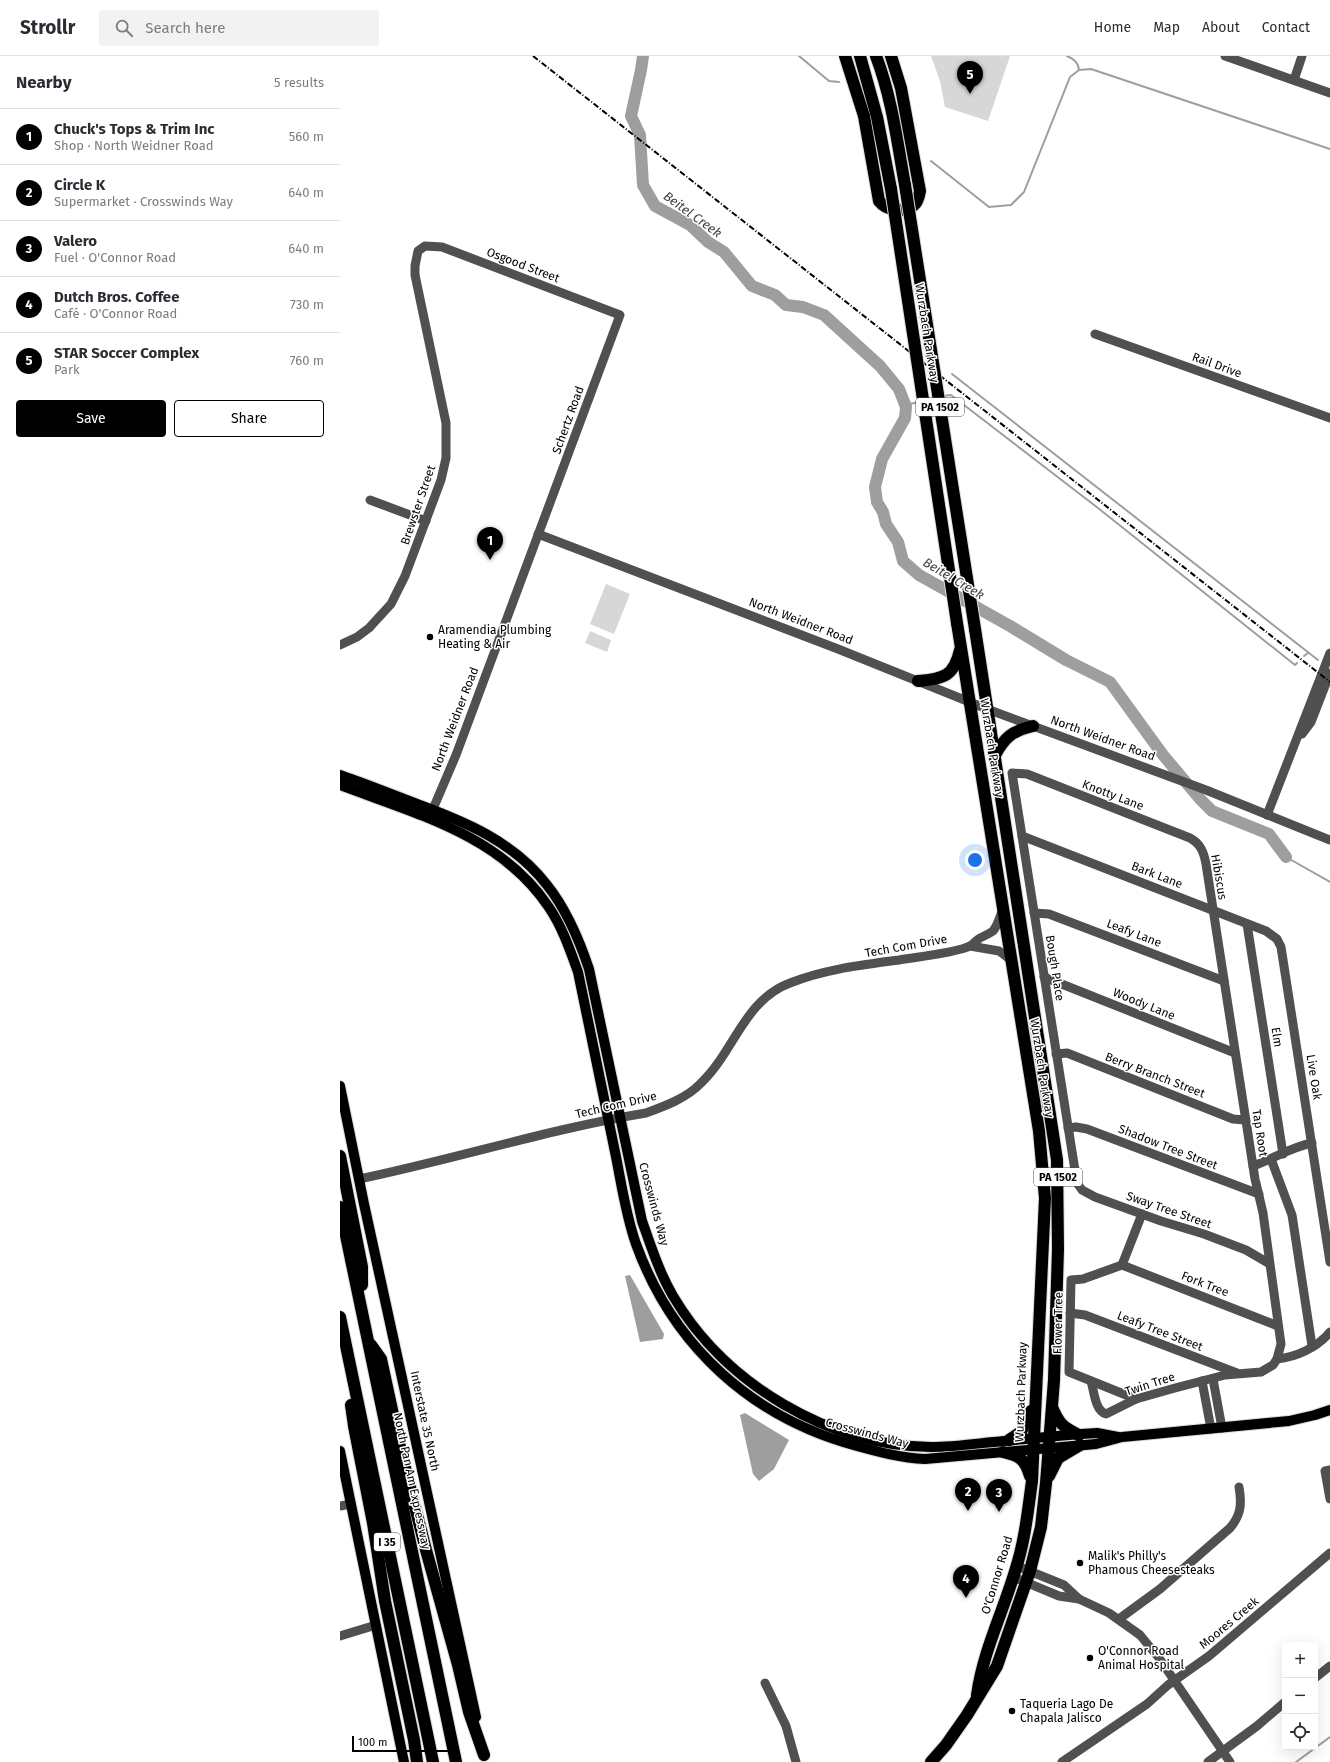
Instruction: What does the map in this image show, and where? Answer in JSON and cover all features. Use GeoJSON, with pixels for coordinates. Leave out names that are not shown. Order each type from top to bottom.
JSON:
{"type":"FeatureCollection","features":[{"type":"Feature","properties":{"kind":"highway"},"geometry":{"type":"LineString","coordinates":[[846,56],[864,116],[879,201],[887,208],[901,210],[913,206],[919,198],[920,191],[901,88],[891,56]]}},
{"type":"Feature","properties":{"kind":"highway","name":"Wurzbach Parkway"},"geometry":{"type":"LineString","coordinates":[[860,56],[877,117],[891,189],[957,622],[1039,1131],[1044,1171],[1044,1221],[1033,1444]]}},
{"type":"Feature","properties":{"kind":"highway","name":"Wurzbach Parkway"},"geometry":{"type":"LineString","coordinates":[[876,56],[891,104],[905,185],[1057,1160],[1058,1249],[1052,1406],[1049,1442]]}},
{"type":"Feature","properties":{"kind":"highway"},"geometry":{"type":"LineString","coordinates":[[918,681],[933,680],[948,674],[957,665],[961,647]]}},
{"type":"Feature","properties":{"kind":"highway"},"geometry":{"type":"LineString","coordinates":[[994,754],[1003,740],[1010,734],[1033,726]]}},
{"type":"Feature","properties":{"kind":"highway"},"geometry":{"type":"LineString","coordinates":[[340,1156],[362,1267],[362,1310]]}},
{"type":"Feature","properties":{"kind":"highway","name":"North Pan Am Expressway"},"geometry":{"type":"LineString","coordinates":[[340,1206],[456,1762]]}},
{"type":"Feature","properties":{"kind":"highway"},"geometry":{"type":"LineString","coordinates":[[340,1320],[354,1426],[370,1508],[385,1601],[414,1740],[417,1762]]}},
{"type":"Feature","properties":{"kind":"highway","name":"I 35"},"geometry":{"type":"LineString","coordinates":[[340,1320],[433,1762]]}},
{"type":"Feature","properties":{"kind":"highway"},"geometry":{"type":"LineString","coordinates":[[368,1343],[381,1359],[410,1487],[458,1665],[469,1712],[485,1758]]}},
{"type":"Feature","properties":{"kind":"highway"},"geometry":{"type":"LineString","coordinates":[[1009,1440],[1021,1432],[1034,1402]]}},
{"type":"Feature","properties":{"kind":"highway"},"geometry":{"type":"LineString","coordinates":[[1046,1483],[1058,1458],[1079,1440],[1062,1426],[1057,1419],[1052,1406]]}},
{"type":"Feature","properties":{"kind":"highway","name":"O'Connor Road"},"geometry":{"type":"LineString","coordinates":[[931,1762],[956,1732],[997,1666],[1028,1576],[1041,1528],[1049,1442]]}},
{"type":"Feature","properties":{"kind":"highway","name":"O'Connor Road"},"geometry":{"type":"LineString","coordinates":[[977,1699],[979,1681],[1015,1572],[1027,1519],[1032,1481],[1033,1444]]}},
{"type":"Feature","properties":{"kind":"highway"},"geometry":{"type":"LineString","coordinates":[[1004,1452],[1023,1460],[1032,1481]]}},
{"type":"Feature","properties":{"kind":"main road"},"geometry":{"type":"LineString","coordinates":[[340,774],[431,814]]}},
{"type":"Feature","properties":{"kind":"main road"},"geometry":{"type":"LineString","coordinates":[[340,785],[431,814]]}},
{"type":"Feature","properties":{"kind":"main road","name":"Crosswinds Way"},"geometry":{"type":"LineString","coordinates":[[431,814],[470,824],[502,843],[526,862],[547,884],[558,900],[578,937],[588,969],[642,1221],[648,1239],[673,1296],[719,1356],[752,1383],[786,1406],[819,1421],[868,1438],[908,1446],[932,1447],[1009,1440],[1033,1444]]}},
{"type":"Feature","properties":{"kind":"main road","name":"Crosswinds Way"},"geometry":{"type":"LineString","coordinates":[[431,814],[496,852],[524,876],[549,907],[567,942],[578,972],[608,1120],[636,1244],[663,1301],[684,1333],[727,1379],[753,1400],[796,1425],[831,1439],[906,1458],[952,1458],[1004,1452],[1033,1444]]}},
{"type":"Feature","properties":{"kind":"main road"},"geometry":{"type":"LineString","coordinates":[[549,907],[558,900]]}},
{"type":"Feature","properties":{"kind":"main road","name":"Interstate 35 North"},"geometry":{"type":"LineString","coordinates":[[340,1086],[485,1758]]}},
{"type":"Feature","properties":{"kind":"main road"},"geometry":{"type":"LineString","coordinates":[[1033,1444],[1079,1440],[1097,1433],[1122,1437],[1289,1421],[1330,1410]]}},
{"type":"Feature","properties":{"kind":"main road"},"geometry":{"type":"LineString","coordinates":[[845,1443],[848,1432]]}},
{"type":"Feature","properties":{"kind":"main road"},"geometry":{"type":"LineString","coordinates":[[340,1451],[404,1762]]}},
{"type":"Feature","properties":{"kind":"street"},"geometry":{"type":"LineString","coordinates":[[1225,56],[1330,93]]}},
{"type":"Feature","properties":{"kind":"street"},"geometry":{"type":"LineString","coordinates":[[1294,80],[1302,56]]}},
{"type":"Feature","properties":{"kind":"street","name":"Osgood Street"},"geometry":{"type":"LineString","coordinates":[[418,251],[425,246],[442,246],[620,315]]}},
{"type":"Feature","properties":{"kind":"street","name":"Brewster Street"},"geometry":{"type":"LineString","coordinates":[[340,645],[357,637],[369,628],[390,604],[405,576],[441,480],[446,458],[447,435],[415,276],[418,251]]}},
{"type":"Feature","properties":{"kind":"street","name":"Schertz Road"},"geometry":{"type":"LineString","coordinates":[[538,534],[620,315]]}},
{"type":"Feature","properties":{"kind":"street","name":"Rail Drive"},"geometry":{"type":"LineString","coordinates":[[1095,334],[1330,418]]}},
{"type":"Feature","properties":{"kind":"street"},"geometry":{"type":"LineString","coordinates":[[370,500],[426,521]]}},
{"type":"Feature","properties":{"kind":"street","name":"North Weidner Road"},"geometry":{"type":"LineString","coordinates":[[431,814],[456,755],[538,534],[987,709],[1206,790],[1330,840]]}},
{"type":"Feature","properties":{"kind":"street"},"geometry":{"type":"LineString","coordinates":[[1267,815],[1296,744],[1330,653]]}},
{"type":"Feature","properties":{"kind":"street"},"geometry":{"type":"LineString","coordinates":[[1296,744],[1311,722],[1330,673]]}},
{"type":"Feature","properties":{"kind":"street","name":"Bough Place"},"geometry":{"type":"LineString","coordinates":[[1012,773],[1074,1167]]}},
{"type":"Feature","properties":{"kind":"street","name":"Knotty Lane"},"geometry":{"type":"LineString","coordinates":[[1012,773],[1027,774],[1190,838],[1202,848]]}},
{"type":"Feature","properties":{"kind":"street","name":"Bark Lane"},"geometry":{"type":"LineString","coordinates":[[1022,836],[1247,924],[1266,930],[1280,943]]}},
{"type":"Feature","properties":{"kind":"street","name":"Hibiscus"},"geometry":{"type":"LineString","coordinates":[[1202,848],[1213,910]]}},
{"type":"Feature","properties":{"kind":"street","name":"Tech Com Drive"},"geometry":{"type":"LineString","coordinates":[[359,1179],[426,1165],[517,1140],[620,1117],[646,1113],[662,1107],[690,1093],[701,1084],[713,1071],[725,1054],[745,1018],[777,990],[788,983],[815,974],[947,952],[970,946],[992,931],[997,924],[1003,909]]}},
{"type":"Feature","properties":{"kind":"street","name":"Tap Root"},"geometry":{"type":"LineString","coordinates":[[1213,910],[1245,1120],[1263,1213],[1281,1344],[1277,1359]]}},
{"type":"Feature","properties":{"kind":"street","name":"Leafy Lane"},"geometry":{"type":"LineString","coordinates":[[1034,913],[1049,914],[1224,981]]}},
{"type":"Feature","properties":{"kind":"street","name":"Elm"},"geometry":{"type":"LineString","coordinates":[[1247,924],[1283,1154]]}},
{"type":"Feature","properties":{"kind":"street","name":"Live Oak"},"geometry":{"type":"LineString","coordinates":[[1280,943],[1282,947],[1330,1262]]}},
{"type":"Feature","properties":{"kind":"street","name":"Tech Com Drive"},"geometry":{"type":"LineString","coordinates":[[970,946],[999,951],[1011,960]]}},
{"type":"Feature","properties":{"kind":"street","name":"Woody Lane"},"geometry":{"type":"LineString","coordinates":[[1044,977],[1235,1053]]}},
{"type":"Feature","properties":{"kind":"street","name":"Berry Branch Street"},"geometry":{"type":"LineString","coordinates":[[1056,1054],[1067,1053],[1233,1118],[1245,1120]]}},
{"type":"Feature","properties":{"kind":"street","name":"Shadow Tree Street"},"geometry":{"type":"LineString","coordinates":[[1068,1128],[1076,1127],[1087,1129],[1259,1194]]}},
{"type":"Feature","properties":{"kind":"street"},"geometry":{"type":"LineString","coordinates":[[1253,1166],[1283,1154],[1290,1149],[1312,1143]]}},
{"type":"Feature","properties":{"kind":"street"},"geometry":{"type":"LineString","coordinates":[[1271,1159],[1292,1216],[1312,1346]]}},
{"type":"Feature","properties":{"kind":"street","name":"Sway Tree Street"},"geometry":{"type":"LineString","coordinates":[[1074,1167],[1077,1183],[1082,1190],[1095,1197],[1246,1250],[1270,1264]]}},
{"type":"Feature","properties":{"kind":"street"},"geometry":{"type":"LineString","coordinates":[[1122,1265],[1142,1214]]}},
{"type":"Feature","properties":{"kind":"street","name":"Flower Tree"},"geometry":{"type":"LineString","coordinates":[[1091,1381],[1070,1372],[1071,1280],[1083,1279],[1122,1265]]}},
{"type":"Feature","properties":{"kind":"street","name":"Fork Tree"},"geometry":{"type":"LineString","coordinates":[[1122,1265],[1278,1326]]}},
{"type":"Feature","properties":{"kind":"street","name":"Leafy Tree Street"},"geometry":{"type":"LineString","coordinates":[[1070,1313],[1085,1315],[1240,1374]]}},
{"type":"Feature","properties":{"kind":"street"},"geometry":{"type":"LineString","coordinates":[[1277,1359],[1290,1358],[1323,1339],[1330,1332]]}},
{"type":"Feature","properties":{"kind":"street","name":"Twin Tree"},"geometry":{"type":"LineString","coordinates":[[1091,1381],[1098,1406],[1103,1413],[1110,1413],[1136,1399],[1213,1378],[1225,1375],[1256,1374],[1266,1370],[1277,1359]]}},
{"type":"Feature","properties":{"kind":"street"},"geometry":{"type":"LineString","coordinates":[[1213,1378],[1222,1428]]}},
{"type":"Feature","properties":{"kind":"street"},"geometry":{"type":"LineString","coordinates":[[1091,1381],[1136,1399]]}},
{"type":"Feature","properties":{"kind":"street"},"geometry":{"type":"LineString","coordinates":[[1202,1381],[1211,1429]]}},
{"type":"Feature","properties":{"kind":"street"},"geometry":{"type":"LineString","coordinates":[[1328,1471],[1330,1499]]}},
{"type":"Feature","properties":{"kind":"street"},"geometry":{"type":"LineString","coordinates":[[1119,1619],[1160,1589],[1237,1521],[1240,1511],[1239,1487]]}},
{"type":"Feature","properties":{"kind":"street"},"geometry":{"type":"LineString","coordinates":[[340,1506],[351,1504]]}},
{"type":"Feature","properties":{"kind":"street","name":"Moores Creek"},"geometry":{"type":"LineString","coordinates":[[1062,1762],[1147,1704],[1168,1686],[1224,1644],[1330,1553]]}},
{"type":"Feature","properties":{"kind":"street"},"geometry":{"type":"LineString","coordinates":[[1015,1572],[1028,1576],[1059,1596],[1080,1599],[1119,1619],[1144,1639],[1176,1681],[1230,1762]]}},
{"type":"Feature","properties":{"kind":"street"},"geometry":{"type":"LineString","coordinates":[[340,1636],[376,1625]]}},
{"type":"Feature","properties":{"kind":"street"},"geometry":{"type":"LineString","coordinates":[[1318,1676],[1330,1666]]}},
{"type":"Feature","properties":{"kind":"street"},"geometry":{"type":"LineString","coordinates":[[765,1683],[786,1726],[796,1762]]}},
{"type":"Feature","properties":{"kind":"street"},"geometry":{"type":"LineString","coordinates":[[1208,1762],[1223,1752],[1282,1704]]}},
{"type":"Feature","properties":{"kind":"shaded area"},"geometry":{"type":"Polygon","coordinates":[[[931,56],[1010,56],[988,121],[945,107],[940,81],[931,56]]]}},
{"type":"Feature","properties":{"kind":"shaded area"},"geometry":{"type":"Polygon","coordinates":[[[606,584],[630,594],[614,634],[590,624],[606,584]]]}},
{"type":"Feature","properties":{"kind":"shaded area"},"geometry":{"type":"Polygon","coordinates":[[[590,631],[611,640],[607,652],[585,643],[590,631]]]}},
{"type":"Feature","properties":{"kind":"shaded area"},"geometry":{"type":"Polygon","coordinates":[[[630,1275],[664,1334],[663,1339],[640,1342],[625,1276],[630,1275]]]}},
{"type":"Feature","properties":{"kind":"shaded area"},"geometry":{"type":"Polygon","coordinates":[[[745,1413],[789,1440],[774,1469],[759,1481],[753,1474],[740,1415],[745,1413]]]}},
{"type":"Feature","properties":{"kind":"waterway","name":"Beitel Creek"},"geometry":{"type":"LineString","coordinates":[[643,56],[631,116],[640,135],[643,185],[655,206],[690,225],[708,242],[724,252],[752,286],[775,295],[786,305],[803,307],[824,315],[880,366],[899,389],[906,407],[905,418],[882,459],[875,487],[877,502],[883,512],[886,524],[898,542],[903,561],[919,575],[1010,626],[1066,660],[1110,682],[1163,755],[1212,811],[1269,834],[1286,857]]}},
{"type":"Feature","properties":{"kind":"waterway"},"geometry":{"type":"LineString","coordinates":[[799,56],[829,81],[839,82]]}},
{"type":"Feature","properties":{"kind":"waterway"},"geometry":{"type":"LineString","coordinates":[[1067,56],[1075,61],[1079,70]]}},
{"type":"Feature","properties":{"kind":"waterway"},"geometry":{"type":"LineString","coordinates":[[931,161],[989,207],[1011,205],[1024,192],[1070,77],[1079,70],[1091,69],[1330,149]]}},
{"type":"Feature","properties":{"kind":"waterway"},"geometry":{"type":"LineString","coordinates":[[952,374],[1318,660]]}},
{"type":"Feature","properties":{"kind":"waterway"},"geometry":{"type":"LineString","coordinates":[[943,396],[951,395],[1098,508],[1295,665],[1297,663]]}},
{"type":"Feature","properties":{"kind":"waterway"},"geometry":{"type":"LineString","coordinates":[[905,405],[919,402]]}},
{"type":"Feature","properties":{"kind":"waterway"},"geometry":{"type":"LineString","coordinates":[[1304,656],[1308,653]]}},
{"type":"Feature","properties":{"kind":"waterway","name":"Beitel Creek"},"geometry":{"type":"LineString","coordinates":[[1286,857],[1330,882]]}},
{"type":"Feature","properties":{"kind":"waterway"},"geometry":{"type":"LineString","coordinates":[[1296,1762],[1330,1737]]}},
{"type":"Feature","properties":{"kind":"railway"},"geometry":{"type":"LineString","coordinates":[[533,56],[1330,682]]}},
{"type":"Feature","properties":{"kind":"place","name":"STAR Soccer Complex"},"geometry":{"type":"Point","coordinates":[970,94]}},
{"type":"Feature","properties":{"kind":"place","name":"Chuck's Tops & Trim Inc"},"geometry":{"type":"Point","coordinates":[490,560]}},
{"type":"Feature","properties":{"kind":"place","name":"Aramendia Plumbing Heating & Air"},"geometry":{"type":"Point","coordinates":[430,637]}},
{"type":"Feature","properties":{"kind":"place","name":"Circle K"},"geometry":{"type":"Point","coordinates":[968,1511]}},
{"type":"Feature","properties":{"kind":"place","name":"Valero"},"geometry":{"type":"Point","coordinates":[999,1512]}},
{"type":"Feature","properties":{"kind":"place","name":"Malik's Philly's Phamous Cheesesteaks"},"geometry":{"type":"Point","coordinates":[1080,1563]}},
{"type":"Feature","properties":{"kind":"place","name":"Dutch Bros. Coffee"},"geometry":{"type":"Point","coordinates":[966,1598]}},
{"type":"Feature","properties":{"kind":"place","name":"O'Connor Road Animal Hospital"},"geometry":{"type":"Point","coordinates":[1090,1658]}},
{"type":"Feature","properties":{"kind":"place","name":"Taqueria Lago De Chapala Jalisco"},"geometry":{"type":"Point","coordinates":[1012,1711]}}]}
